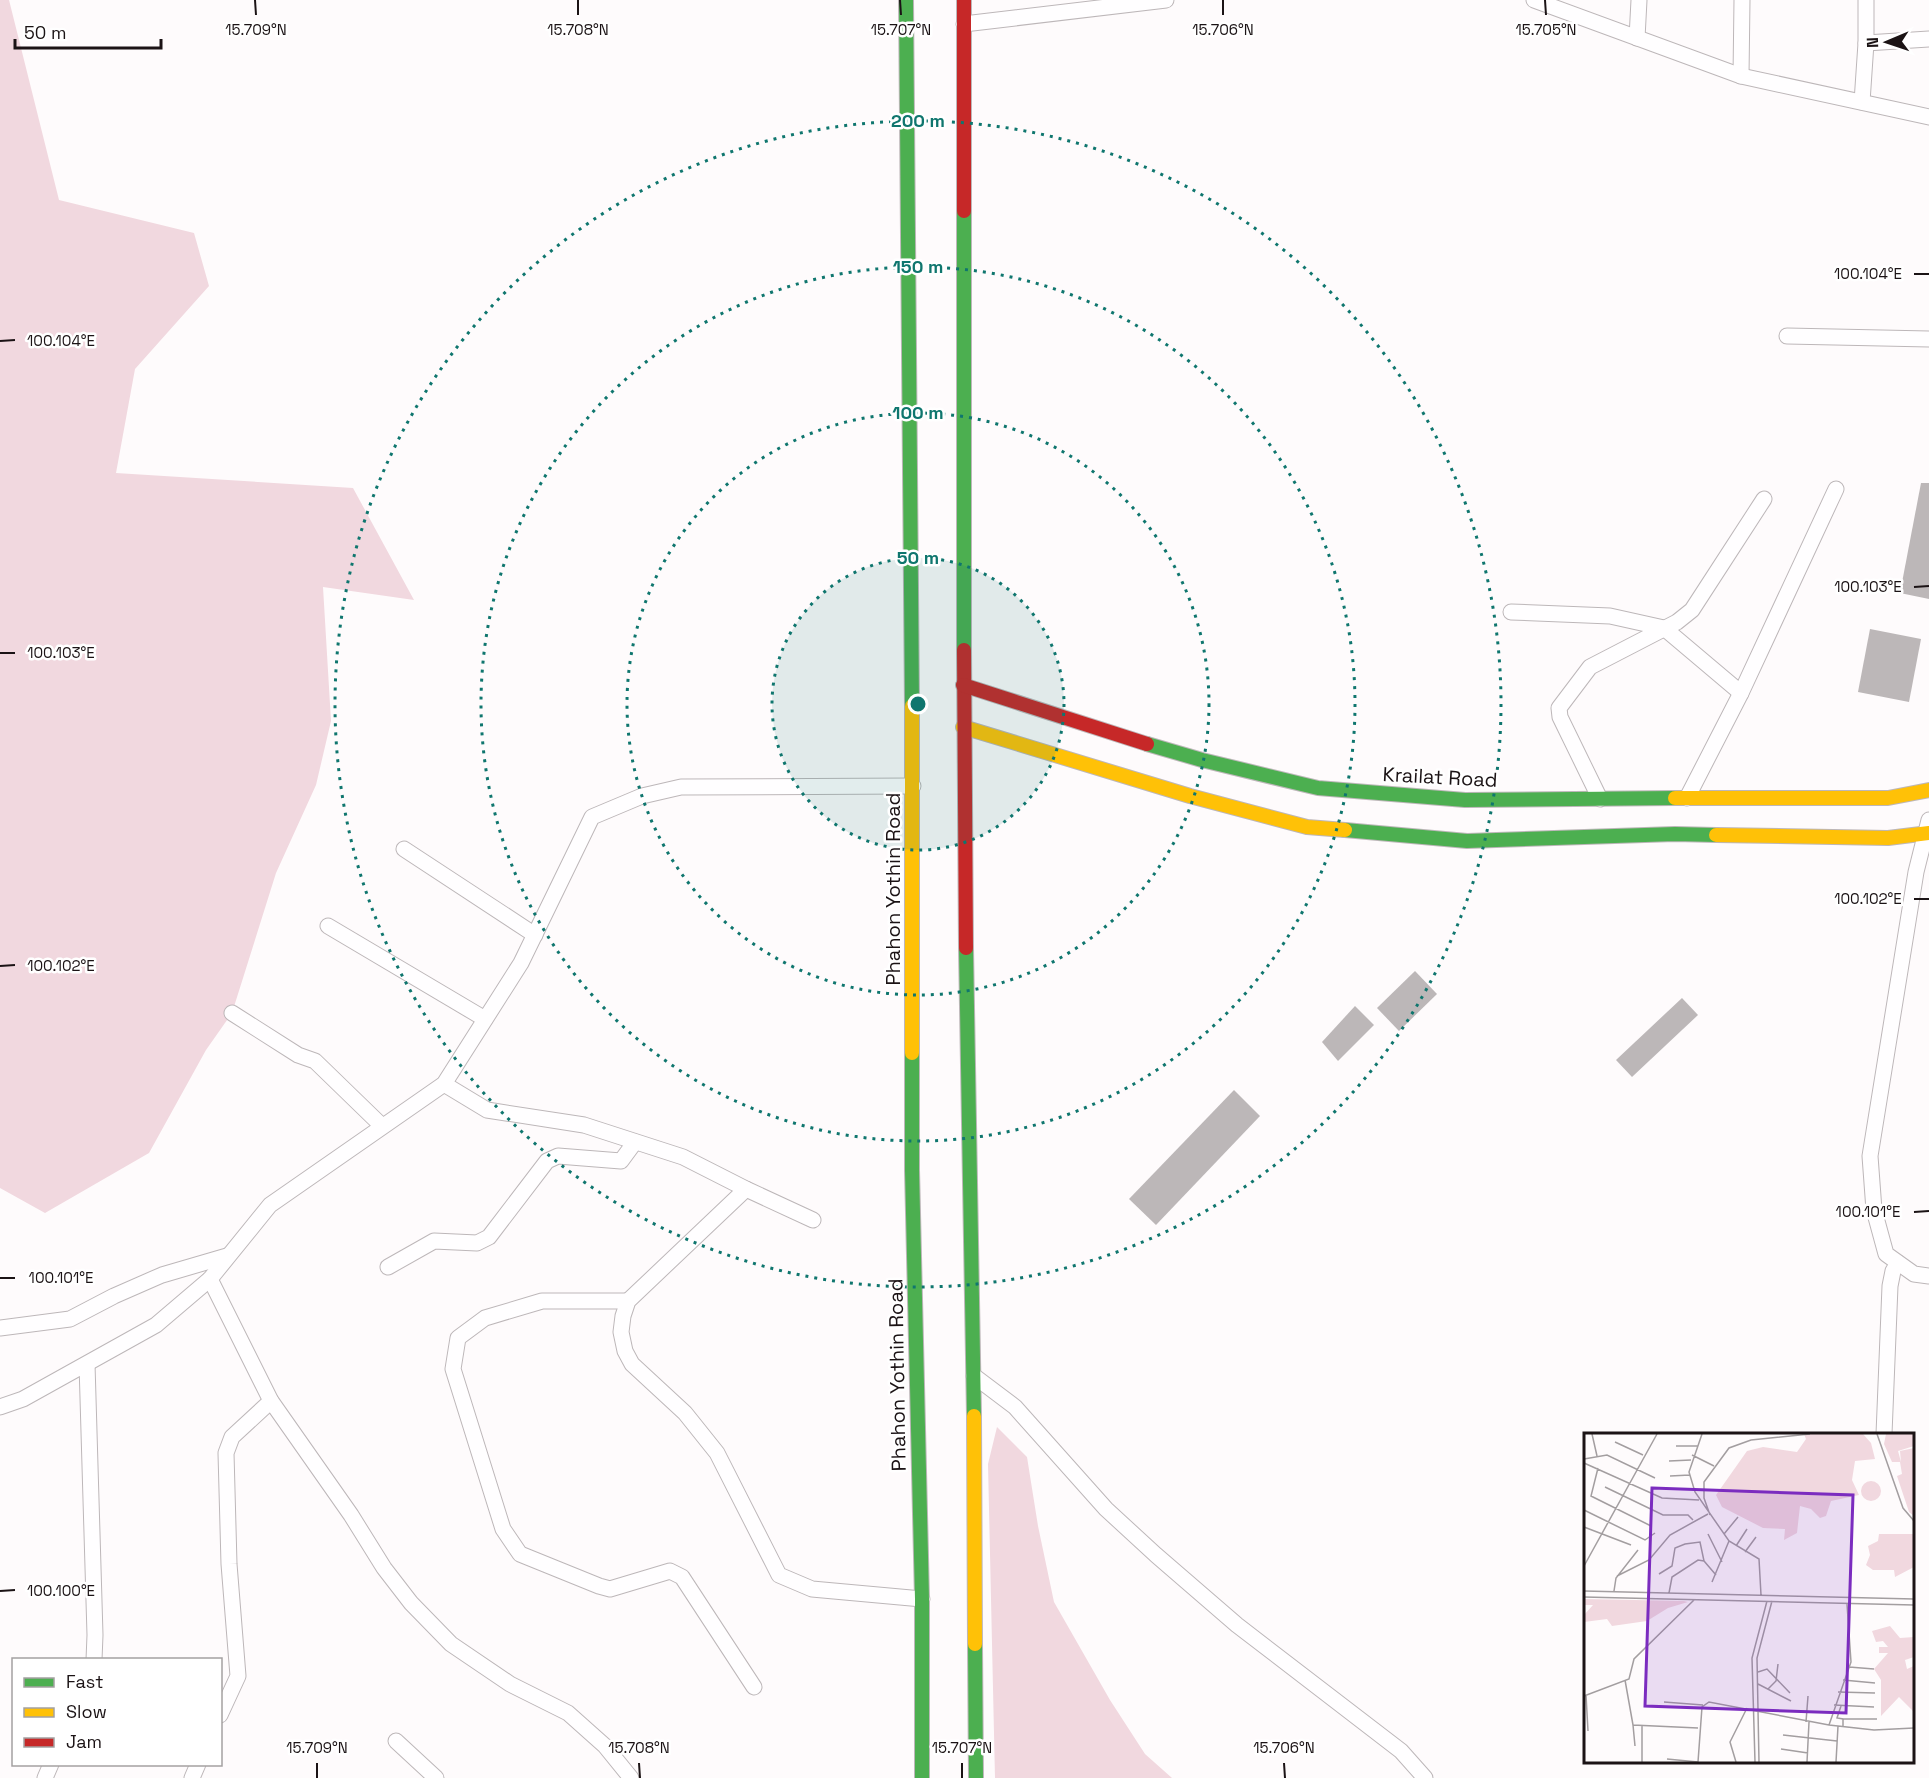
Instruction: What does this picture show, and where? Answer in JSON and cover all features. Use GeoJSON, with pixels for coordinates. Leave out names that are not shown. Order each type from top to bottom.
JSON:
{"type":"FeatureCollection","features":[{"type":"Feature","properties":{"kind":"main road","name":"Phahon Yothin Road"},"geometry":{"type":"LineString","coordinates":[[906,0],[913,786],[912,1170],[922,1599],[922,1778]]}},
{"type":"Feature","properties":{"kind":"main road"},"geometry":{"type":"LineString","coordinates":[[964,0],[963,727],[974,1376],[976,1778]]}},
{"type":"Feature","properties":{"kind":"main road","name":"Krailat Road"},"geometry":{"type":"LineString","coordinates":[[963,684],[1191,757],[1318,788],[1465,800],[1888,798],[1929,790]]}},
{"type":"Feature","properties":{"kind":"main road"},"geometry":{"type":"LineString","coordinates":[[963,727],[1190,796],[1307,826],[1467,841],[1675,834],[1888,838],[1926,834]]}},
{"type":"Feature","properties":{"kind":"street"},"geometry":{"type":"LineString","coordinates":[[964,24],[1166,0]]}},
{"type":"Feature","properties":{"kind":"street"},"geometry":{"type":"LineString","coordinates":[[1534,0],[1741,76],[1929,117]]}},
{"type":"Feature","properties":{"kind":"street"},"geometry":{"type":"LineString","coordinates":[[1637,38],[1639,0]]}},
{"type":"Feature","properties":{"kind":"street"},"geometry":{"type":"LineString","coordinates":[[1741,76],[1742,0]]}},
{"type":"Feature","properties":{"kind":"street"},"geometry":{"type":"LineString","coordinates":[[1862,102],[1866,0]]}},
{"type":"Feature","properties":{"kind":"street"},"geometry":{"type":"LineString","coordinates":[[1866,43],[1929,39]]}},
{"type":"Feature","properties":{"kind":"street"},"geometry":{"type":"LineString","coordinates":[[1786,336],[1929,339]]}},
{"type":"Feature","properties":{"kind":"street"},"geometry":{"type":"LineString","coordinates":[[1688,798],[1741,693],[1836,489]]}},
{"type":"Feature","properties":{"kind":"street"},"geometry":{"type":"LineString","coordinates":[[1600,798],[1560,717],[1559,708],[1590,667],[1677,622],[1692,610],[1764,499]]}},
{"type":"Feature","properties":{"kind":"street"},"geometry":{"type":"LineString","coordinates":[[1511,612],[1610,616],[1664,628],[1741,693]]}},
{"type":"Feature","properties":{"kind":"street"},"geometry":{"type":"LineString","coordinates":[[0,1407],[23,1399],[156,1325],[210,1279],[270,1205],[444,1083],[521,963],[592,817],[642,796],[681,787],[913,786]]}},
{"type":"Feature","properties":{"kind":"street"},"geometry":{"type":"LineString","coordinates":[[1929,820],[1922,875],[1870,1156],[1874,1210],[1886,1254],[1914,1274],[1929,1276]]}},
{"type":"Feature","properties":{"kind":"street"},"geometry":{"type":"LineString","coordinates":[[404,849],[535,935]]}},
{"type":"Feature","properties":{"kind":"street"},"geometry":{"type":"LineString","coordinates":[[328,926],[485,1019]]}},
{"type":"Feature","properties":{"kind":"street"},"geometry":{"type":"LineString","coordinates":[[232,1013],[298,1054],[315,1061],[382,1126]]}},
{"type":"Feature","properties":{"kind":"street"},"geometry":{"type":"LineString","coordinates":[[444,1083],[487,1110],[584,1125],[683,1157],[813,1220]]}},
{"type":"Feature","properties":{"kind":"street"},"geometry":{"type":"LineString","coordinates":[[387,1267],[434,1241],[477,1243],[489,1237],[547,1161],[558,1156],[621,1161],[635,1142]]}},
{"type":"Feature","properties":{"kind":"street"},"geometry":{"type":"LineString","coordinates":[[746,1189],[628,1301],[621,1332],[625,1351],[632,1364],[685,1413],[717,1453],[778,1575],[812,1589],[922,1599]]}},
{"type":"Feature","properties":{"kind":"street"},"geometry":{"type":"LineString","coordinates":[[0,1328],[70,1319],[162,1275],[227,1256]]}},
{"type":"Feature","properties":{"kind":"street"},"geometry":{"type":"LineString","coordinates":[[1884,1433],[1890,1286],[1893,1271],[1898,1263]]}},
{"type":"Feature","properties":{"kind":"street"},"geometry":{"type":"LineString","coordinates":[[210,1279],[271,1401],[351,1515],[384,1568],[411,1603],[451,1644],[510,1684],[568,1713],[605,1746],[631,1778]]}},
{"type":"Feature","properties":{"kind":"street"},"geometry":{"type":"LineString","coordinates":[[628,1301],[542,1301],[485,1318],[458,1338],[453,1369],[484,1472],[503,1529],[520,1554],[610,1589],[670,1572],[682,1577],[754,1687]]}},
{"type":"Feature","properties":{"kind":"street"},"geometry":{"type":"LineString","coordinates":[[87,1364],[94,1658]]}},
{"type":"Feature","properties":{"kind":"street"},"geometry":{"type":"LineString","coordinates":[[974,1376],[1015,1407],[1106,1509],[1156,1556],[1237,1625],[1401,1751],[1425,1778]]}},
{"type":"Feature","properties":{"kind":"street"},"geometry":{"type":"LineString","coordinates":[[222,1711],[238,1676],[229,1564],[226,1453],[232,1437],[271,1401]]}},
{"type":"Feature","properties":{"kind":"street"},"geometry":{"type":"LineString","coordinates":[[396,1741],[436,1778]]}},
{"type":"Feature","properties":{"kind":"shaded area"},"geometry":{"type":"Polygon","coordinates":[[[0,0],[9,0],[59,200],[194,233],[209,286],[135,369],[116,473],[353,488],[414,600],[323,587],[331,721],[316,785],[276,873],[232,1013],[206,1050],[149,1153],[45,1213],[0,1188],[0,0]]]}},
{"type":"Feature","properties":{"kind":"shaded area"},"geometry":{"type":"Polygon","coordinates":[[[997,1427],[1027,1457],[1038,1526],[1054,1602],[1110,1700],[1145,1754],[1172,1778],[995,1778],[988,1464],[997,1427]]]}},
{"type":"Feature","properties":{"kind":"building"},"geometry":{"type":"Polygon","coordinates":[[[1921,483],[1929,483],[1929,599],[1900,593],[1921,483]]]}},
{"type":"Feature","properties":{"kind":"building"},"geometry":{"type":"Polygon","coordinates":[[[1870,629],[1921,639],[1909,702],[1858,692],[1870,629]]]}},
{"type":"Feature","properties":{"kind":"building"},"geometry":{"type":"Polygon","coordinates":[[[1415,971],[1437,994],[1399,1031],[1377,1008],[1415,971]]]}},
{"type":"Feature","properties":{"kind":"building"},"geometry":{"type":"Polygon","coordinates":[[[1682,998],[1698,1015],[1632,1077],[1616,1060],[1682,998]]]}},
{"type":"Feature","properties":{"kind":"building"},"geometry":{"type":"Polygon","coordinates":[[[1355,1006],[1374,1025],[1338,1061],[1322,1042],[1355,1006]]]}},
{"type":"Feature","properties":{"kind":"building"},"geometry":{"type":"Polygon","coordinates":[[[1234,1090],[1260,1116],[1156,1225],[1129,1199],[1234,1090]]]}},
{"type":"Feature","properties":{"kind":"traffic: fast"},"geometry":{"type":"LineString","coordinates":[[906,0],[912,706]]}},
{"type":"Feature","properties":{"kind":"traffic: fast"},"geometry":{"type":"LineString","coordinates":[[964,211],[964,650]]}},
{"type":"Feature","properties":{"kind":"traffic: fast"},"geometry":{"type":"LineString","coordinates":[[1147,744],[1318,788],[1465,800],[1675,798]]}},
{"type":"Feature","properties":{"kind":"traffic: fast"},"geometry":{"type":"LineString","coordinates":[[1345,830],[1467,841],[1675,834],[1716,835]]}},
{"type":"Feature","properties":{"kind":"traffic: fast"},"geometry":{"type":"LineString","coordinates":[[966,948],[974,1416]]}},
{"type":"Feature","properties":{"kind":"traffic: fast"},"geometry":{"type":"LineString","coordinates":[[912,1053],[912,1170],[922,1599],[922,1778]]}},
{"type":"Feature","properties":{"kind":"traffic: fast"},"geometry":{"type":"LineString","coordinates":[[975,1644],[976,1778]]}},
{"type":"Feature","properties":{"kind":"traffic: slow"},"geometry":{"type":"LineString","coordinates":[[912,706],[912,1053]]}},
{"type":"Feature","properties":{"kind":"traffic: slow"},"geometry":{"type":"LineString","coordinates":[[963,727],[1190,796],[1307,827],[1345,830]]}},
{"type":"Feature","properties":{"kind":"traffic: slow"},"geometry":{"type":"LineString","coordinates":[[1675,798],[1888,798],[1929,790]]}},
{"type":"Feature","properties":{"kind":"traffic: slow"},"geometry":{"type":"LineString","coordinates":[[1716,835],[1888,838],[1929,833]]}},
{"type":"Feature","properties":{"kind":"traffic: slow"},"geometry":{"type":"LineString","coordinates":[[974,1416],[975,1644]]}},
{"type":"Feature","properties":{"kind":"traffic: jam"},"geometry":{"type":"LineString","coordinates":[[964,0],[964,211]]}},
{"type":"Feature","properties":{"kind":"traffic: jam"},"geometry":{"type":"LineString","coordinates":[[964,650],[966,948]]}},
{"type":"Feature","properties":{"kind":"traffic: jam"},"geometry":{"type":"LineString","coordinates":[[963,685],[1147,744]]}}]}
